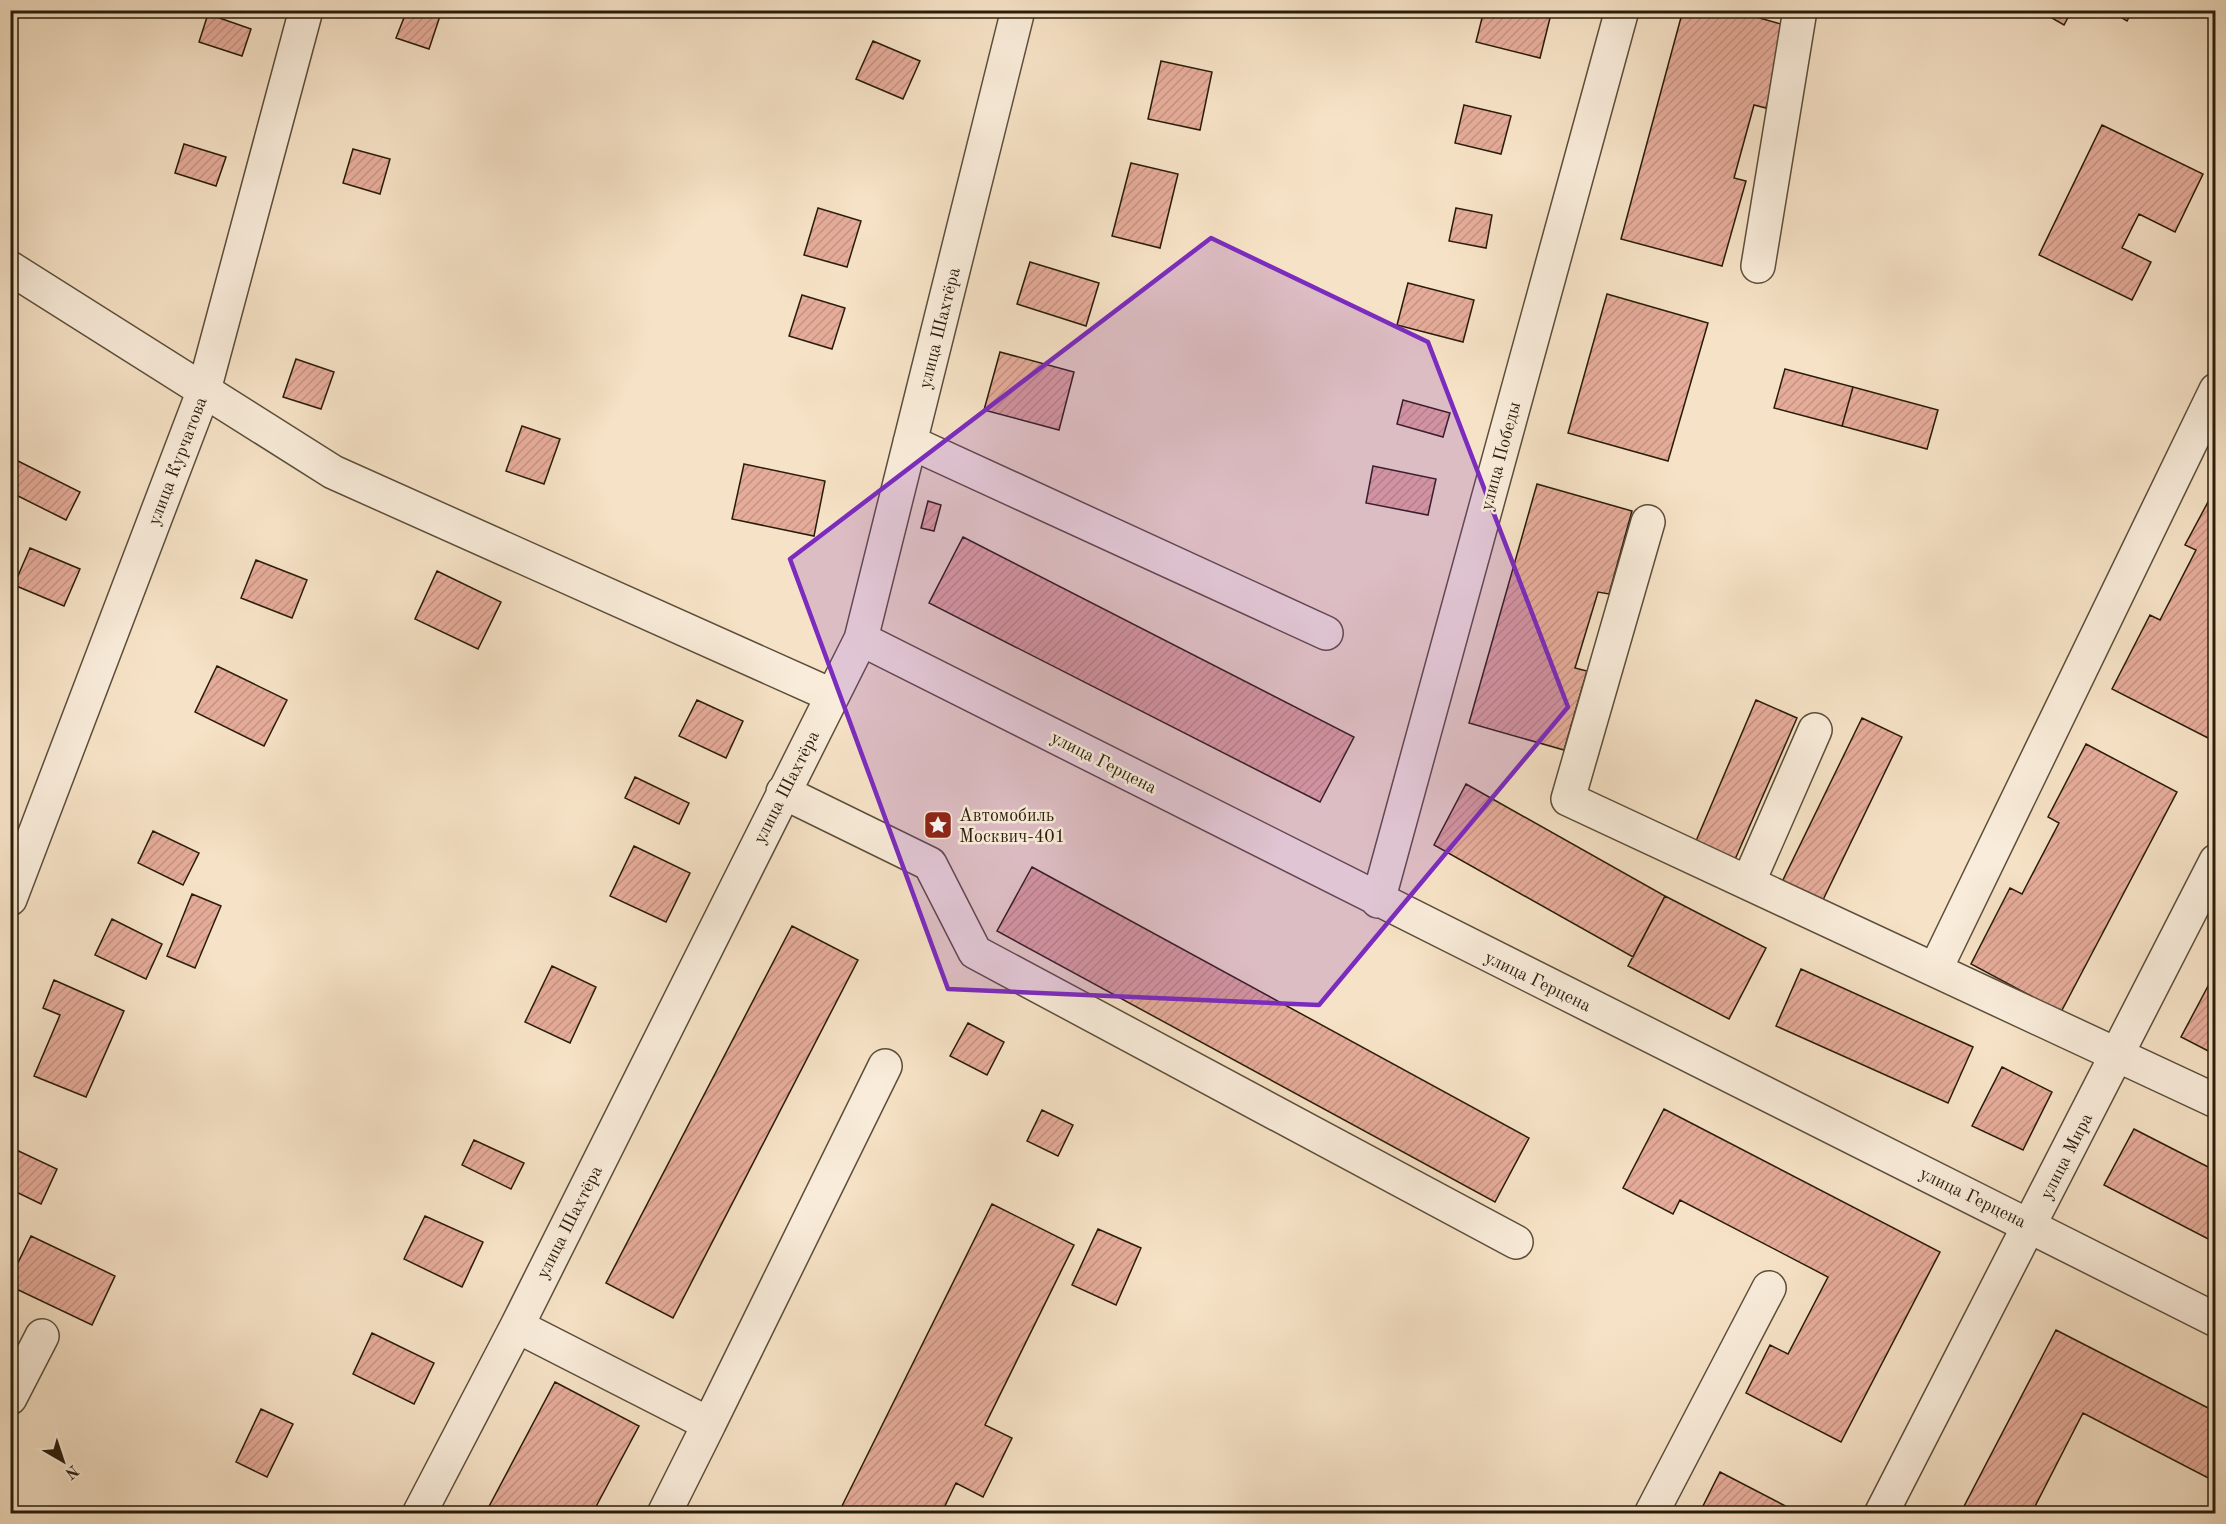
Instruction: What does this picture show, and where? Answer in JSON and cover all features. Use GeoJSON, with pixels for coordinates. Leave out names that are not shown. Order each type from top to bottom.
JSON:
{"type":"FeatureCollection","features":[{"type":"Feature","properties":{"kind":"street","name":"улица Курчатова"},"geometry":{"type":"LineString","coordinates":[[10,898],[204,390],[306,10]]}},
{"type":"Feature","properties":{"kind":"street","name":"улица Шахтёра"},"geometry":{"type":"LineString","coordinates":[[419,1514],[517,1326],[861,639],[1018,10]]}},
{"type":"Feature","properties":{"kind":"street","name":"улица Победы"},"geometry":{"type":"LineString","coordinates":[[1378,901],[1622,10]]}},
{"type":"Feature","properties":{"kind":"street"},"geometry":{"type":"LineString","coordinates":[[1758,266],[1800,10]]}},
{"type":"Feature","properties":{"kind":"street"},"geometry":{"type":"LineString","coordinates":[[10,268],[333,472],[831,695]]}},
{"type":"Feature","properties":{"kind":"street"},"geometry":{"type":"LineString","coordinates":[[1935,970],[2212,407]]}},
{"type":"Feature","properties":{"kind":"street"},"geometry":{"type":"LineString","coordinates":[[910,442],[1326,633]]}},
{"type":"Feature","properties":{"kind":"street"},"geometry":{"type":"LineString","coordinates":[[1648,522],[1568,799],[2216,1101]]}},
{"type":"Feature","properties":{"kind":"street","name":"улица Герцена"},"geometry":{"type":"LineString","coordinates":[[861,639],[1378,901],[2216,1320]]}},
{"type":"Feature","properties":{"kind":"street"},"geometry":{"type":"LineString","coordinates":[[1748,883],[1815,730]]}},
{"type":"Feature","properties":{"kind":"street"},"geometry":{"type":"LineString","coordinates":[[783,792],[930,864],[975,952],[1516,1242]]}},
{"type":"Feature","properties":{"kind":"street","name":"улица Мира"},"geometry":{"type":"LineString","coordinates":[[1881,1514],[2216,861]]}},
{"type":"Feature","properties":{"kind":"street"},"geometry":{"type":"LineString","coordinates":[[664,1514],[885,1066]]}},
{"type":"Feature","properties":{"kind":"street"},"geometry":{"type":"LineString","coordinates":[[1651,1514],[1769,1288]]}},
{"type":"Feature","properties":{"kind":"street"},"geometry":{"type":"LineString","coordinates":[[517,1326],[709,1424]]}},
{"type":"Feature","properties":{"kind":"street"},"geometry":{"type":"LineString","coordinates":[[10,1398],[42,1336]]}},
{"type":"Feature","properties":{"kind":"highlighted area"},"geometry":{"type":"Polygon","coordinates":[[[1211,238],[1428,342],[1568,707],[1319,1005],[948,989],[790,559],[1211,238]]]}},
{"type":"Feature","properties":{"kind":"building"},"geometry":{"type":"Polygon","coordinates":[[[407,10],[425,10],[440,16],[429,49],[396,38],[407,10]]]}},
{"type":"Feature","properties":{"kind":"building"},"geometry":{"type":"Polygon","coordinates":[[[1484,10],[1521,10],[1550,18],[1540,58],[1476,42],[1484,10]]]}},
{"type":"Feature","properties":{"kind":"building"},"geometry":{"type":"Polygon","coordinates":[[[1683,10],[1731,10],[1788,26],[1766,108],[1754,105],[1734,178],[1746,181],[1722,266],[1621,239],[1683,10]]]}},
{"type":"Feature","properties":{"kind":"building"},"geometry":{"type":"Polygon","coordinates":[[[2038,10],[2072,10],[2064,25],[2038,10]]]}},
{"type":"Feature","properties":{"kind":"building"},"geometry":{"type":"Polygon","coordinates":[[[2109,10],[2133,10],[2127,21],[2109,10]]]}},
{"type":"Feature","properties":{"kind":"building"},"geometry":{"type":"Polygon","coordinates":[[[208,14],[251,29],[242,56],[199,42],[208,14]]]}},
{"type":"Feature","properties":{"kind":"building"},"geometry":{"type":"Polygon","coordinates":[[[873,41],[920,61],[903,99],[856,79],[873,41]]]}},
{"type":"Feature","properties":{"kind":"building"},"geometry":{"type":"Polygon","coordinates":[[[1161,61],[1212,72],[1200,130],[1148,119],[1161,61]]]}},
{"type":"Feature","properties":{"kind":"building"},"geometry":{"type":"Polygon","coordinates":[[[1464,105],[1511,116],[1501,154],[1455,143],[1464,105]]]}},
{"type":"Feature","properties":{"kind":"building"},"geometry":{"type":"Polygon","coordinates":[[[2102,125],[2203,174],[2175,232],[2139,214],[2122,248],[2151,262],[2132,300],[2039,255],[2102,125]]]}},
{"type":"Feature","properties":{"kind":"building"},"geometry":{"type":"Polygon","coordinates":[[[184,144],[226,157],[216,186],[175,173],[184,144]]]}},
{"type":"Feature","properties":{"kind":"building"},"geometry":{"type":"Polygon","coordinates":[[[353,149],[390,159],[380,194],[343,183],[353,149]]]}},
{"type":"Feature","properties":{"kind":"building"},"geometry":{"type":"Polygon","coordinates":[[[1131,163],[1178,174],[1160,248],[1112,236],[1131,163]]]}},
{"type":"Feature","properties":{"kind":"building"},"geometry":{"type":"Polygon","coordinates":[[[818,208],[861,221],[847,267],[804,255],[818,208]]]}},
{"type":"Feature","properties":{"kind":"building"},"geometry":{"type":"Polygon","coordinates":[[[1456,208],[1492,215],[1486,248],[1449,241],[1456,208]]]}},
{"type":"Feature","properties":{"kind":"building"},"geometry":{"type":"Polygon","coordinates":[[[1030,262],[1099,283],[1086,326],[1017,304],[1030,262]]]}},
{"type":"Feature","properties":{"kind":"building"},"geometry":{"type":"Polygon","coordinates":[[[1408,283],[1474,300],[1463,342],[1397,325],[1408,283]]]}},
{"type":"Feature","properties":{"kind":"building"},"geometry":{"type":"Polygon","coordinates":[[[1607,294],[1708,323],[1668,461],[1568,433],[1607,294]]]}},
{"type":"Feature","properties":{"kind":"building"},"geometry":{"type":"Polygon","coordinates":[[[802,295],[845,308],[832,349],[789,336],[802,295]]]}},
{"type":"Feature","properties":{"kind":"building"},"geometry":{"type":"Polygon","coordinates":[[[1000,352],[1074,372],[1059,430],[984,410],[1000,352]]]}},
{"type":"Feature","properties":{"kind":"building"},"geometry":{"type":"Polygon","coordinates":[[[296,359],[334,372],[321,409],[283,397],[296,359]]]}},
{"type":"Feature","properties":{"kind":"building"},"geometry":{"type":"Polygon","coordinates":[[[1785,369],[1853,387],[1842,426],[1774,408],[1785,369]]]}},
{"type":"Feature","properties":{"kind":"building"},"geometry":{"type":"Polygon","coordinates":[[[1853,387],[1938,410],[1927,449],[1842,426],[1853,387]]]}},
{"type":"Feature","properties":{"kind":"building"},"geometry":{"type":"Polygon","coordinates":[[[1403,400],[1450,413],[1443,437],[1397,424],[1403,400]]]}},
{"type":"Feature","properties":{"kind":"building"},"geometry":{"type":"Polygon","coordinates":[[[522,426],[560,439],[544,484],[506,471],[522,426]]]}},
{"type":"Feature","properties":{"kind":"building"},"geometry":{"type":"Polygon","coordinates":[[[10,457],[80,492],[66,520],[10,492],[10,457]]]}},
{"type":"Feature","properties":{"kind":"building"},"geometry":{"type":"Polygon","coordinates":[[[744,464],[825,481],[814,536],[732,519],[744,464]]]}},
{"type":"Feature","properties":{"kind":"building"},"geometry":{"type":"Polygon","coordinates":[[[1373,466],[1436,479],[1428,515],[1366,503],[1373,466]]]}},
{"type":"Feature","properties":{"kind":"building"},"geometry":{"type":"Polygon","coordinates":[[[1537,484],[1632,511],[1609,594],[1598,592],[1575,668],[1587,671],[1564,750],[1469,723],[1537,484]]]}},
{"type":"Feature","properties":{"kind":"building"},"geometry":{"type":"Polygon","coordinates":[[[2216,487],[2216,723],[2208,738],[2112,689],[2150,615],[2160,620],[2196,550],[2185,545],[2216,487]]]}},
{"type":"Feature","properties":{"kind":"building"},"geometry":{"type":"Polygon","coordinates":[[[928,501],[941,505],[934,531],[921,528],[928,501]]]}},
{"type":"Feature","properties":{"kind":"building"},"geometry":{"type":"Polygon","coordinates":[[[963,537],[1354,737],[1320,802],[929,603],[963,537]]]}},
{"type":"Feature","properties":{"kind":"building"},"geometry":{"type":"Polygon","coordinates":[[[30,548],[80,569],[64,606],[14,585],[30,548]]]}},
{"type":"Feature","properties":{"kind":"building"},"geometry":{"type":"Polygon","coordinates":[[[256,560],[307,580],[292,618],[241,598],[256,560]]]}},
{"type":"Feature","properties":{"kind":"building"},"geometry":{"type":"Polygon","coordinates":[[[437,571],[501,602],[478,649],[415,619],[437,571]]]}},
{"type":"Feature","properties":{"kind":"building"},"geometry":{"type":"Polygon","coordinates":[[[217,666],[287,700],[264,746],[195,712],[217,666]]]}},
{"type":"Feature","properties":{"kind":"building"},"geometry":{"type":"Polygon","coordinates":[[[697,700],[743,721],[726,758],[679,736],[697,700]]]}},
{"type":"Feature","properties":{"kind":"building"},"geometry":{"type":"Polygon","coordinates":[[[1756,700],[1797,718],[1733,864],[1693,848],[1756,700]]]}},
{"type":"Feature","properties":{"kind":"building"},"geometry":{"type":"Polygon","coordinates":[[[1862,718],[1902,737],[1821,904],[1781,884],[1862,718]]]}},
{"type":"Feature","properties":{"kind":"building"},"geometry":{"type":"Polygon","coordinates":[[[2086,744],[2177,792],[2061,1012],[1971,964],[2010,888],[2022,894],[2059,823],[2048,817],[2086,744]]]}},
{"type":"Feature","properties":{"kind":"building"},"geometry":{"type":"Polygon","coordinates":[[[635,777],[689,803],[679,824],[625,798],[635,777]]]}},
{"type":"Feature","properties":{"kind":"building"},"geometry":{"type":"Polygon","coordinates":[[[1466,784],[1665,896],[1633,957],[1434,845],[1466,784]]]}},
{"type":"Feature","properties":{"kind":"building"},"geometry":{"type":"Polygon","coordinates":[[[153,831],[199,853],[183,885],[138,863],[153,831]]]}},
{"type":"Feature","properties":{"kind":"building"},"geometry":{"type":"Polygon","coordinates":[[[634,846],[690,873],[666,922],[610,896],[634,846]]]}},
{"type":"Feature","properties":{"kind":"building"},"geometry":{"type":"Polygon","coordinates":[[[1032,867],[1529,1138],[1495,1202],[997,931],[1032,867]]]}},
{"type":"Feature","properties":{"kind":"building"},"geometry":{"type":"Polygon","coordinates":[[[192,894],[221,906],[195,968],[167,956],[192,894]]]}},
{"type":"Feature","properties":{"kind":"building"},"geometry":{"type":"Polygon","coordinates":[[[1665,896],[1766,948],[1729,1019],[1628,966],[1665,896]]]}},
{"type":"Feature","properties":{"kind":"building"},"geometry":{"type":"Polygon","coordinates":[[[112,919],[162,944],[146,979],[95,955],[112,919]]]}},
{"type":"Feature","properties":{"kind":"building"},"geometry":{"type":"Polygon","coordinates":[[[792,926],[858,960],[673,1318],[606,1283],[792,926]]]}},
{"type":"Feature","properties":{"kind":"building"},"geometry":{"type":"Polygon","coordinates":[[[552,966],[596,987],[570,1043],[525,1022],[552,966]]]}},
{"type":"Feature","properties":{"kind":"building"},"geometry":{"type":"Polygon","coordinates":[[[1801,969],[1973,1047],[1948,1103],[1776,1026],[1801,969]]]}},
{"type":"Feature","properties":{"kind":"building"},"geometry":{"type":"Polygon","coordinates":[[[2216,971],[2216,1055],[2181,1037],[2216,971]]]}},
{"type":"Feature","properties":{"kind":"building"},"geometry":{"type":"Polygon","coordinates":[[[54,980],[124,1011],[86,1097],[34,1076],[60,1015],[43,1008],[54,980]]]}},
{"type":"Feature","properties":{"kind":"building"},"geometry":{"type":"Polygon","coordinates":[[[968,1023],[1004,1042],[987,1075],[950,1056],[968,1023]]]}},
{"type":"Feature","properties":{"kind":"building"},"geometry":{"type":"Polygon","coordinates":[[[2002,1067],[2052,1092],[2023,1150],[1972,1126],[2002,1067]]]}},
{"type":"Feature","properties":{"kind":"building"},"geometry":{"type":"Polygon","coordinates":[[[1664,1109],[1940,1252],[1841,1442],[1746,1393],[1770,1345],[1788,1354],[1828,1277],[1680,1200],[1673,1214],[1623,1188],[1664,1109]]]}},
{"type":"Feature","properties":{"kind":"building"},"geometry":{"type":"Polygon","coordinates":[[[1042,1110],[1073,1125],[1058,1156],[1027,1141],[1042,1110]]]}},
{"type":"Feature","properties":{"kind":"building"},"geometry":{"type":"Polygon","coordinates":[[[2134,1129],[2216,1171],[2216,1243],[2104,1185],[2134,1129]]]}},
{"type":"Feature","properties":{"kind":"building"},"geometry":{"type":"Polygon","coordinates":[[[474,1140],[524,1163],[511,1189],[462,1165],[474,1140]]]}},
{"type":"Feature","properties":{"kind":"building"},"geometry":{"type":"Polygon","coordinates":[[[10,1147],[57,1169],[41,1204],[10,1189],[10,1147]]]}},
{"type":"Feature","properties":{"kind":"building"},"geometry":{"type":"Polygon","coordinates":[[[992,1204],[1074,1245],[985,1425],[1012,1438],[983,1497],[956,1483],[941,1514],[846,1514],[840,1510],[992,1204]]]}},
{"type":"Feature","properties":{"kind":"building"},"geometry":{"type":"Polygon","coordinates":[[[425,1216],[483,1242],[462,1287],[404,1259],[425,1216]]]}},
{"type":"Feature","properties":{"kind":"building"},"geometry":{"type":"Polygon","coordinates":[[[1098,1229],[1141,1248],[1116,1305],[1072,1285],[1098,1229]]]}},
{"type":"Feature","properties":{"kind":"building"},"geometry":{"type":"Polygon","coordinates":[[[31,1236],[115,1276],[92,1325],[10,1286],[10,1279],[31,1236]]]}},
{"type":"Feature","properties":{"kind":"building"},"geometry":{"type":"Polygon","coordinates":[[[2056,1330],[2216,1412],[2216,1482],[2083,1413],[2031,1514],[1960,1514],[2056,1330]]]}},
{"type":"Feature","properties":{"kind":"building"},"geometry":{"type":"Polygon","coordinates":[[[372,1333],[434,1363],[414,1404],[353,1374],[372,1333]]]}},
{"type":"Feature","properties":{"kind":"building"},"geometry":{"type":"Polygon","coordinates":[[[555,1382],[639,1426],[592,1514],[485,1514],[555,1382]]]}},
{"type":"Feature","properties":{"kind":"building"},"geometry":{"type":"Polygon","coordinates":[[[261,1409],[293,1424],[267,1477],[236,1462],[261,1409]]]}},
{"type":"Feature","properties":{"kind":"building"},"geometry":{"type":"Polygon","coordinates":[[[1720,1472],[1797,1512],[1796,1514],[1699,1514],[1720,1472]]]}},
{"type":"Feature","properties":{"kind":"place","name":"Автомобиль Москвич-401"},"geometry":{"type":"Point","coordinates":[938,825]}}]}
